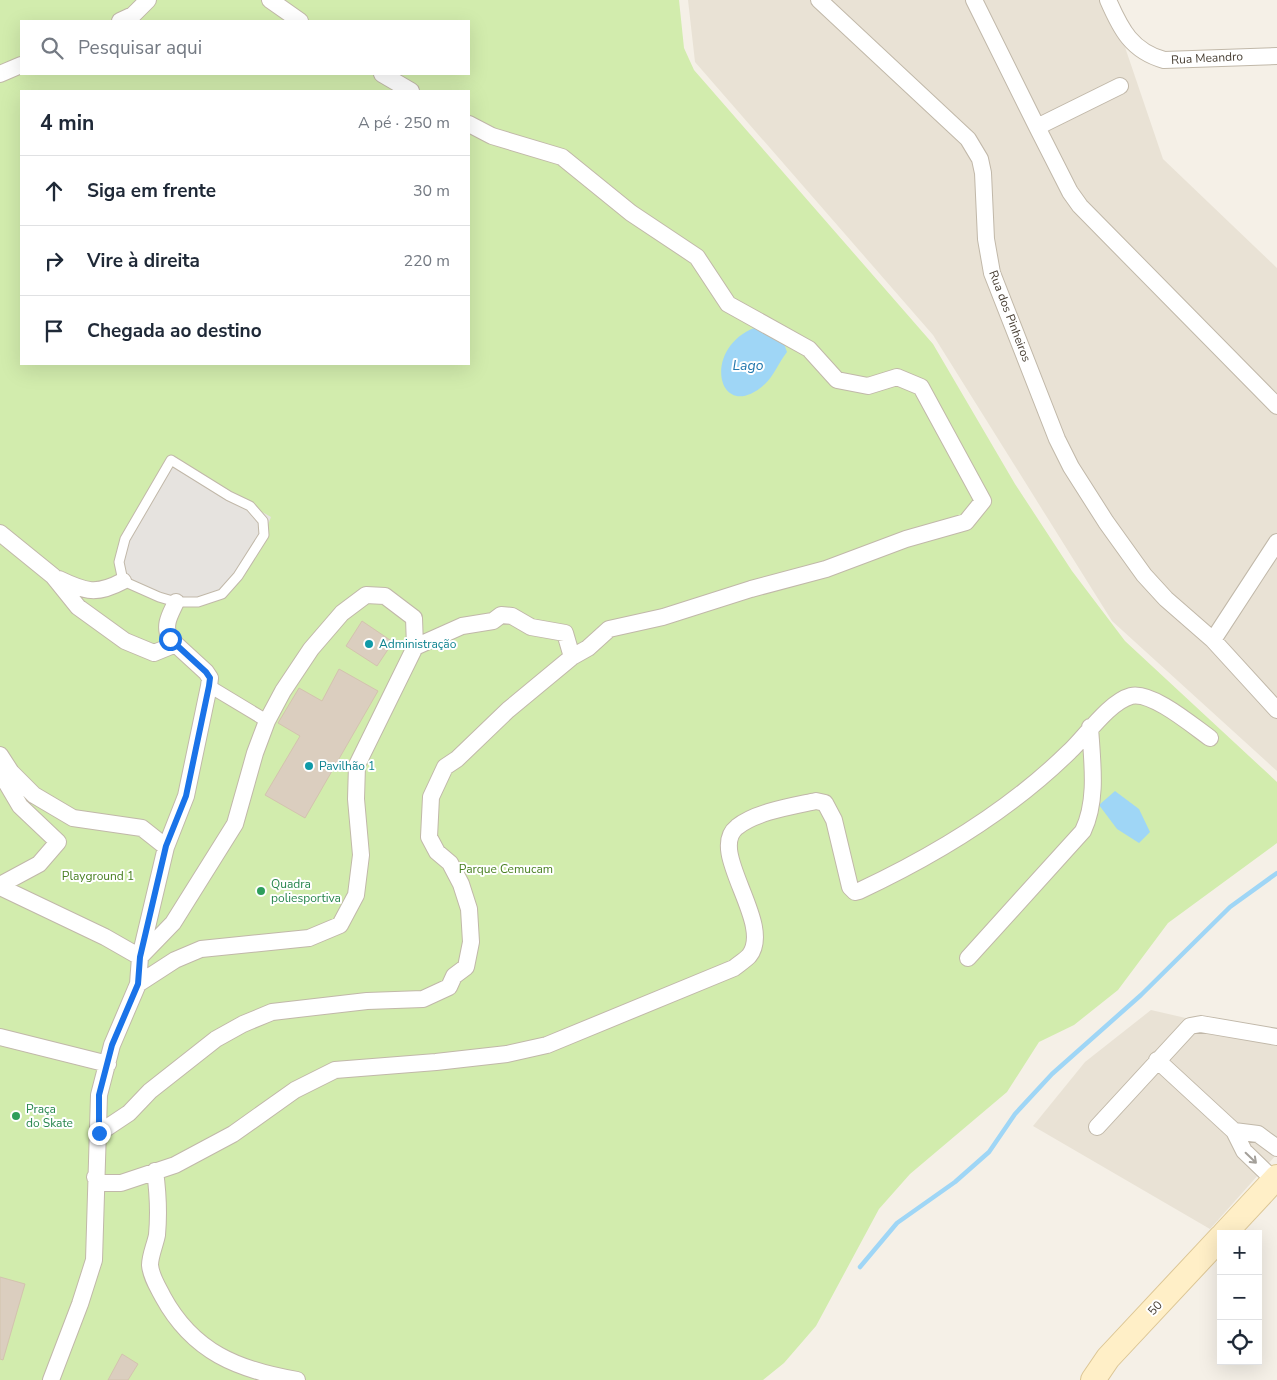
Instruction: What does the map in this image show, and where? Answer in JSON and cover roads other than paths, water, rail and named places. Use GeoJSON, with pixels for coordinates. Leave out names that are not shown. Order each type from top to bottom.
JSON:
{"type":"FeatureCollection","features":[{"type":"Feature","properties":{"kind":"main road"},"geometry":{"type":"LineString","coordinates":[[1228,1230],[1276,1179]]}},
{"type":"Feature","properties":{"kind":"main road","name":"50"},"geometry":{"type":"LineString","coordinates":[[1093,1380],[1108,1358],[1217,1242]]}},
{"type":"Feature","properties":{"kind":"street"},"geometry":{"type":"LineString","coordinates":[[122,20],[133,15],[148,0]]}},
{"type":"Feature","properties":{"kind":"street"},"geometry":{"type":"LineString","coordinates":[[270,0],[299,20]]}},
{"type":"Feature","properties":{"kind":"street","name":"Rua dos Pinheiros"},"geometry":{"type":"LineString","coordinates":[[819,0],[968,139],[975,149],[983,173],[986,239],[992,273],[1057,439],[1071,467],[1144,575],[1166,599],[1213,640],[1277,710]]}},
{"type":"Feature","properties":{"kind":"street"},"geometry":{"type":"LineString","coordinates":[[974,0],[1070,192],[1080,206],[1277,406]]}},
{"type":"Feature","properties":{"kind":"street","name":"Rua Meandro"},"geometry":{"type":"LineString","coordinates":[[1108,0],[1124,32],[1148,56],[1164,60],[1277,56]]}},
{"type":"Feature","properties":{"kind":"street"},"geometry":{"type":"LineString","coordinates":[[0,74],[20,65]]}},
{"type":"Feature","properties":{"kind":"street"},"geometry":{"type":"LineString","coordinates":[[384,75],[409,90]]}},
{"type":"Feature","properties":{"kind":"street"},"geometry":{"type":"LineString","coordinates":[[1037,127],[1120,86]]}},
{"type":"Feature","properties":{"kind":"street"},"geometry":{"type":"LineString","coordinates":[[99,1133],[129,1113],[150,1091],[216,1039],[243,1024],[272,1012],[367,1001],[424,999],[449,988],[454,976],[466,966],[471,942],[469,909],[461,884],[450,863],[437,852],[429,837],[431,797],[445,767],[508,710],[572,657],[588,648],[609,629],[662,617],[751,589],[826,569],[906,539],[966,522],[983,501],[921,388],[897,377],[868,386],[837,380],[808,349],[728,304],[697,258],[631,213],[562,157],[492,136],[470,125]]}},
{"type":"Feature","properties":{"kind":"street"},"geometry":{"type":"LineString","coordinates":[[0,532],[52,576],[78,607],[125,641],[154,653],[176,644]]}},
{"type":"Feature","properties":{"kind":"street"},"geometry":{"type":"LineString","coordinates":[[1213,640],[1277,542]]}},
{"type":"Feature","properties":{"kind":"street"},"geometry":{"type":"LineString","coordinates":[[52,576],[83,591],[106,590],[123,581]]}},
{"type":"Feature","properties":{"kind":"street"},"geometry":{"type":"LineString","coordinates":[[138,984],[175,960],[202,949],[309,938],[340,924],[356,895],[361,855],[356,799],[357,765],[415,647],[414,618],[385,596],[366,595],[342,613],[311,648],[282,691],[267,721],[255,753],[235,824],[214,861],[173,923],[140,957]]}},
{"type":"Feature","properties":{"kind":"street"},"geometry":{"type":"LineString","coordinates":[[52,1380],[92,1270],[97,1235],[95,1177],[99,1133],[99,1095],[112,1045],[138,984],[140,957],[166,846],[186,796],[209,686],[210,678],[206,672],[170,639],[166,624],[176,602]]}},
{"type":"Feature","properties":{"kind":"street"},"geometry":{"type":"LineString","coordinates":[[415,647],[462,626],[493,621],[501,615],[512,616],[531,627],[565,633],[572,657]]}},
{"type":"Feature","properties":{"kind":"street"},"geometry":{"type":"LineString","coordinates":[[209,686],[267,721]]}},
{"type":"Feature","properties":{"kind":"street"},"geometry":{"type":"LineString","coordinates":[[95,1177],[102,1183],[121,1183],[195,1156],[233,1134],[295,1090],[335,1070],[507,1054],[547,1045],[734,968],[749,955],[755,941],[750,913],[728,847],[731,833],[736,827],[749,819],[816,801],[825,803],[834,820],[850,888],[855,892],[903,870],[997,812],[1071,750],[1090,727],[1119,703],[1131,696],[1142,696],[1159,703],[1210,738]]}},
{"type":"Feature","properties":{"kind":"street"},"geometry":{"type":"LineString","coordinates":[[968,958],[1083,831],[1090,818],[1093,789],[1090,727]]}},
{"type":"Feature","properties":{"kind":"street"},"geometry":{"type":"LineString","coordinates":[[0,755],[11,772],[34,795],[74,818],[142,828],[166,846]]}},
{"type":"Feature","properties":{"kind":"street"},"geometry":{"type":"LineString","coordinates":[[0,772],[20,806],[58,842],[39,864],[0,886]]}},
{"type":"Feature","properties":{"kind":"street"},"geometry":{"type":"LineString","coordinates":[[0,886],[104,937],[140,957]]}},
{"type":"Feature","properties":{"kind":"street"},"geometry":{"type":"LineString","coordinates":[[1097,1127],[1182,1033],[1194,1024],[1277,1036]]}},
{"type":"Feature","properties":{"kind":"street"},"geometry":{"type":"LineString","coordinates":[[0,1037],[108,1064]]}},
{"type":"Feature","properties":{"kind":"street"},"geometry":{"type":"LineString","coordinates":[[1157,1060],[1234,1131],[1244,1151],[1276,1179]]}},
{"type":"Feature","properties":{"kind":"street"},"geometry":{"type":"LineString","coordinates":[[1234,1131],[1258,1134],[1277,1148]]}},
{"type":"Feature","properties":{"kind":"street"},"geometry":{"type":"LineString","coordinates":[[156,1171],[159,1205],[156,1237],[150,1265],[154,1280],[168,1306],[206,1349],[226,1360],[276,1376],[297,1380]]}},
{"type":"Feature","properties":{"kind":"lane"},"geometry":{"type":"LineString","coordinates":[[171,460],[208,484],[250,506],[264,521],[264,535],[238,576],[222,594],[198,602],[176,602],[159,597],[123,581],[119,562],[125,538],[171,460]]}},
{"type":"Feature","properties":{"kind":"water","name":"Lago"},"geometry":{"type":"Polygon","coordinates":[[[760,326],[782,338],[787,352],[765,384],[749,395],[735,396],[726,389],[722,378],[722,364],[728,349],[741,335],[760,326]]]}},
{"type":"Feature","properties":{"kind":"water"},"geometry":{"type":"Polygon","coordinates":[[[1115,791],[1139,809],[1150,832],[1139,843],[1117,829],[1099,805],[1115,791]]]}},
{"type":"Feature","properties":{"kind":"waterway"},"geometry":{"type":"LineString","coordinates":[[860,1267],[897,1223],[955,1182],[989,1152],[1015,1114],[1052,1074],[1141,995],[1230,907],[1277,873]]}},
{"type":"Feature","properties":{"kind":"place","name":"Administração"},"geometry":{"type":"Point","coordinates":[369,644]}},
{"type":"Feature","properties":{"kind":"place","name":"Pavilhão 1"},"geometry":{"type":"Point","coordinates":[309,766]}},
{"type":"Feature","properties":{"kind":"place","name":"Quadra poliesportiva"},"geometry":{"type":"Point","coordinates":[261,891]}},
{"type":"Feature","properties":{"kind":"place","name":"Praça do Skate"},"geometry":{"type":"Point","coordinates":[16,1116]}},
{"type":"Feature","properties":{"kind":"park label","name":"Parque Cemucam"},"geometry":{"type":"Point","coordinates":[506,869]}},
{"type":"Feature","properties":{"kind":"park label","name":"Playground 1"},"geometry":{"type":"Point","coordinates":[98,876]}}]}
